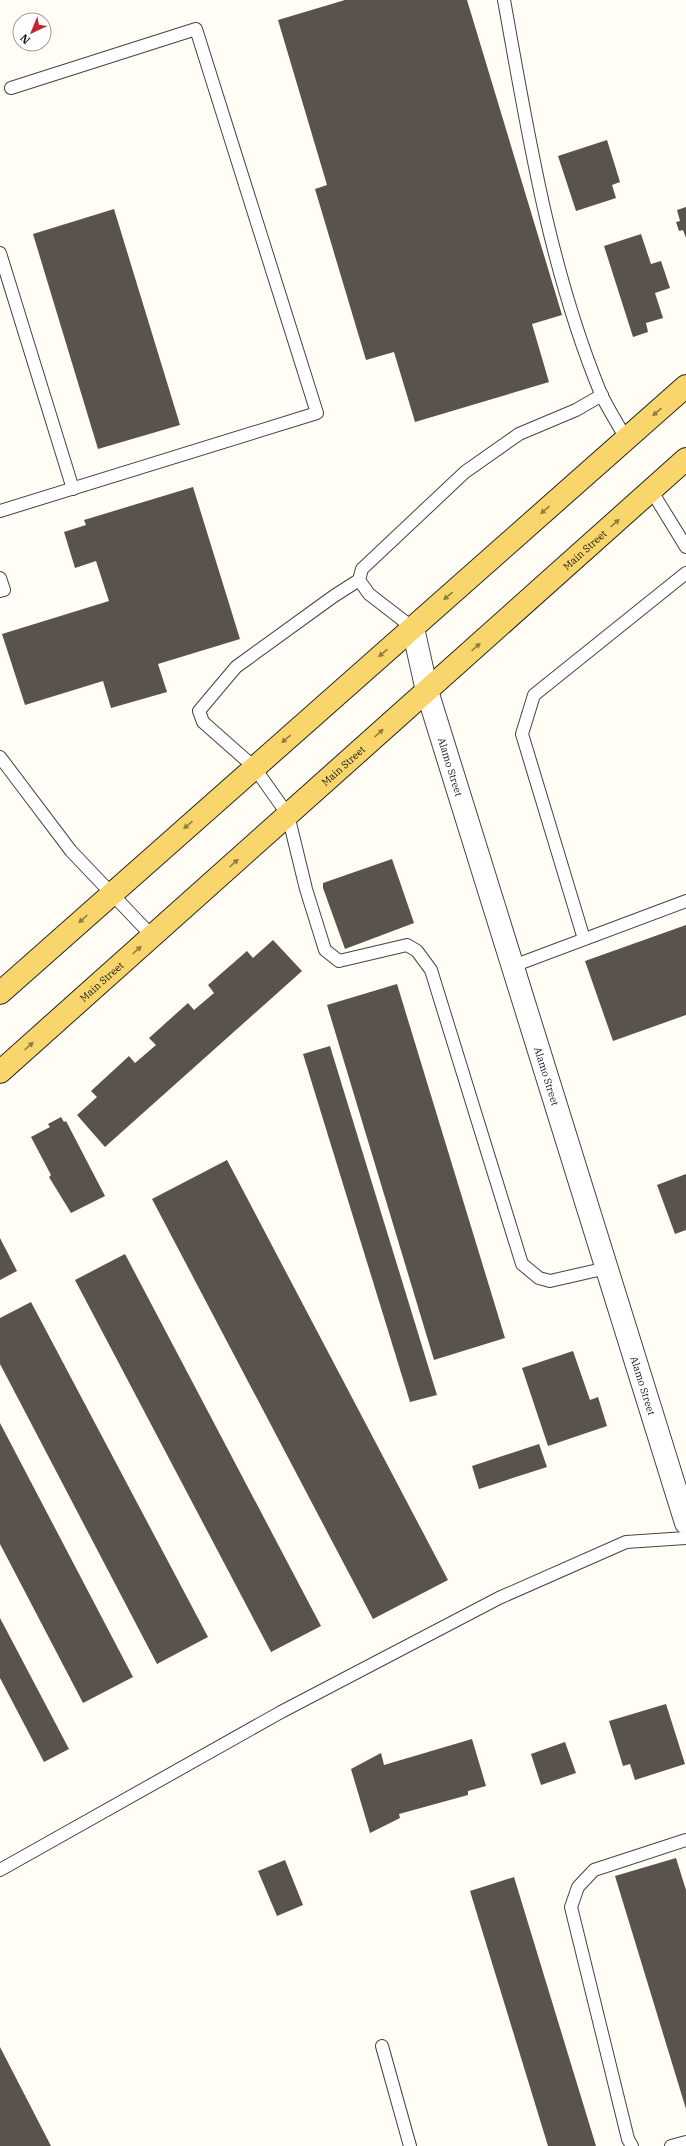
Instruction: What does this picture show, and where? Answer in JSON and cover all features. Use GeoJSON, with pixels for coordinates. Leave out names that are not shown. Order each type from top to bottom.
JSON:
{"type":"FeatureCollection","features":[{"type":"Feature","properties":{"kind":"main road"},"geometry":{"type":"LineString","coordinates":[[0,993],[686,386]]}},
{"type":"Feature","properties":{"kind":"main road","name":"Main Street"},"geometry":{"type":"LineString","coordinates":[[0,1072],[686,459]]}},
{"type":"Feature","properties":{"kind":"street","name":"Alamo Street"},"geometry":{"type":"LineString","coordinates":[[413,628],[427,691],[686,1523]]}},
{"type":"Feature","properties":{"kind":"lane"},"geometry":{"type":"LineString","coordinates":[[504,0],[544,212],[569,307],[602,395],[626,439]]}},
{"type":"Feature","properties":{"kind":"lane"},"geometry":{"type":"LineString","coordinates":[[0,511],[317,413],[196,29],[11,88]]}},
{"type":"Feature","properties":{"kind":"lane"},"geometry":{"type":"LineString","coordinates":[[0,253],[73,489]]}},
{"type":"Feature","properties":{"kind":"lane"},"geometry":{"type":"LineString","coordinates":[[602,395],[576,410],[518,434],[465,472],[362,569],[359,580],[334,596],[236,667],[199,711],[203,722],[254,767],[288,815],[309,897],[325,950],[330,956],[339,961],[407,944],[417,951],[431,970],[522,1264],[539,1278],[550,1281],[607,1268]]}},
{"type":"Feature","properties":{"kind":"lane"},"geometry":{"type":"LineString","coordinates":[[651,490],[686,547]]}},
{"type":"Feature","properties":{"kind":"lane"},"geometry":{"type":"LineString","coordinates":[[584,939],[522,734],[534,695],[686,573]]}},
{"type":"Feature","properties":{"kind":"lane"},"geometry":{"type":"LineString","coordinates":[[0,578],[4,590],[0,591]]}},
{"type":"Feature","properties":{"kind":"lane"},"geometry":{"type":"LineString","coordinates":[[359,580],[369,594],[413,628]]}},
{"type":"Feature","properties":{"kind":"lane"},"geometry":{"type":"LineString","coordinates":[[0,757],[71,851],[152,936]]}},
{"type":"Feature","properties":{"kind":"lane"},"geometry":{"type":"LineString","coordinates":[[513,966],[686,901]]}},
{"type":"Feature","properties":{"kind":"lane"},"geometry":{"type":"LineString","coordinates":[[0,1870],[281,1712],[499,1598],[626,1542],[686,1538]]}},
{"type":"Feature","properties":{"kind":"lane"},"geometry":{"type":"LineString","coordinates":[[632,2146],[628,2139],[571,1907],[578,1887],[594,1870],[686,1840]]}},
{"type":"Feature","properties":{"kind":"lane"},"geometry":{"type":"LineString","coordinates":[[382,2046],[410,2146]]}},
{"type":"Feature","properties":{"kind":"lane"},"geometry":{"type":"LineString","coordinates":[[671,2146],[686,2142]]}},
{"type":"Feature","properties":{"kind":"building"},"geometry":{"type":"Polygon","coordinates":[[[345,0],[467,0],[562,315],[532,324],[549,382],[415,422],[394,352],[366,360],[315,189],[327,185],[278,20],[345,0]]]}},
{"type":"Feature","properties":{"kind":"building"},"geometry":{"type":"Polygon","coordinates":[[[607,140],[620,182],[612,185],[616,198],[576,211],[558,156],[607,140]]]}},
{"type":"Feature","properties":{"kind":"building"},"geometry":{"type":"Polygon","coordinates":[[[686,207],[686,238],[683,230],[679,231],[676,222],[680,221],[677,210],[686,207]]]}},
{"type":"Feature","properties":{"kind":"building"},"geometry":{"type":"Polygon","coordinates":[[[114,209],[180,425],[98,449],[33,234],[114,209]]]}},
{"type":"Feature","properties":{"kind":"building"},"geometry":{"type":"Polygon","coordinates":[[[641,234],[651,264],[661,261],[670,288],[655,293],[663,318],[646,323],[648,332],[633,337],[604,246],[641,234]]]}},
{"type":"Feature","properties":{"kind":"building"},"geometry":{"type":"Polygon","coordinates":[[[193,487],[240,639],[158,664],[167,692],[111,708],[103,681],[25,705],[2,634],[109,601],[96,561],[75,568],[64,532],[86,525],[84,520],[193,487]]]}},
{"type":"Feature","properties":{"kind":"building"},"geometry":{"type":"Polygon","coordinates":[[[392,859],[414,923],[345,949],[323,888],[323,883],[392,859]]]}},
{"type":"Feature","properties":{"kind":"building"},"geometry":{"type":"Polygon","coordinates":[[[686,925],[686,1015],[613,1041],[585,961],[686,925]]]}},
{"type":"Feature","properties":{"kind":"building"},"geometry":{"type":"Polygon","coordinates":[[[273,940],[302,971],[105,1147],[77,1115],[97,1097],[91,1091],[129,1056],[135,1063],[156,1045],[149,1038],[188,1003],[194,1010],[214,993],[208,985],[247,951],[253,958],[273,940]]]}},
{"type":"Feature","properties":{"kind":"building"},"geometry":{"type":"Polygon","coordinates":[[[397,984],[505,1338],[434,1360],[327,1005],[397,984]]]}},
{"type":"Feature","properties":{"kind":"building"},"geometry":{"type":"Polygon","coordinates":[[[330,1046],[437,1395],[410,1402],[303,1054],[330,1046]]]}},
{"type":"Feature","properties":{"kind":"building"},"geometry":{"type":"Polygon","coordinates":[[[61,1117],[64,1122],[66,1121],[105,1196],[71,1213],[49,1177],[51,1175],[31,1137],[50,1127],[48,1124],[61,1117]]]}},
{"type":"Feature","properties":{"kind":"building"},"geometry":{"type":"Polygon","coordinates":[[[227,1160],[448,1580],[373,1619],[152,1199],[227,1160]]]}},
{"type":"Feature","properties":{"kind":"building"},"geometry":{"type":"Polygon","coordinates":[[[686,1174],[686,1230],[675,1234],[657,1185],[686,1174]]]}},
{"type":"Feature","properties":{"kind":"building"},"geometry":{"type":"Polygon","coordinates":[[[0,1238],[17,1271],[0,1280],[0,1238]]]}},
{"type":"Feature","properties":{"kind":"building"},"geometry":{"type":"Polygon","coordinates":[[[125,1254],[321,1626],[271,1652],[75,1280],[125,1254]]]}},
{"type":"Feature","properties":{"kind":"building"},"geometry":{"type":"Polygon","coordinates":[[[31,1302],[208,1637],[157,1664],[0,1364],[0,1318],[31,1302]]]}},
{"type":"Feature","properties":{"kind":"building"},"geometry":{"type":"Polygon","coordinates":[[[573,1351],[590,1400],[598,1397],[607,1426],[548,1446],[522,1368],[573,1351]]]}},
{"type":"Feature","properties":{"kind":"building"},"geometry":{"type":"Polygon","coordinates":[[[0,1423],[133,1677],[83,1703],[0,1544],[0,1423]]]}},
{"type":"Feature","properties":{"kind":"building"},"geometry":{"type":"Polygon","coordinates":[[[539,1444],[547,1467],[479,1489],[472,1466],[539,1444]]]}},
{"type":"Feature","properties":{"kind":"building"},"geometry":{"type":"Polygon","coordinates":[[[0,1618],[69,1749],[44,1762],[0,1678],[0,1618]]]}},
{"type":"Feature","properties":{"kind":"building"},"geometry":{"type":"Polygon","coordinates":[[[666,1704],[685,1764],[635,1780],[630,1764],[623,1766],[609,1721],[666,1704]]]}},
{"type":"Feature","properties":{"kind":"building"},"geometry":{"type":"Polygon","coordinates":[[[472,1739],[486,1786],[468,1791],[468,1795],[399,1814],[400,1818],[370,1833],[351,1769],[381,1753],[384,1765],[472,1739]]]}},
{"type":"Feature","properties":{"kind":"building"},"geometry":{"type":"Polygon","coordinates":[[[565,1742],[576,1773],[541,1785],[531,1754],[565,1742]]]}},
{"type":"Feature","properties":{"kind":"building"},"geometry":{"type":"Polygon","coordinates":[[[676,1858],[686,1890],[686,2109],[615,1876],[676,1858]]]}},
{"type":"Feature","properties":{"kind":"building"},"geometry":{"type":"Polygon","coordinates":[[[285,1860],[303,1905],[277,1916],[258,1871],[285,1860]]]}},
{"type":"Feature","properties":{"kind":"building"},"geometry":{"type":"Polygon","coordinates":[[[514,1877],[596,2146],[548,2146],[470,1891],[514,1877]]]}},
{"type":"Feature","properties":{"kind":"building"},"geometry":{"type":"Polygon","coordinates":[[[0,2047],[51,2146],[0,2146],[0,2047]]]}}]}
